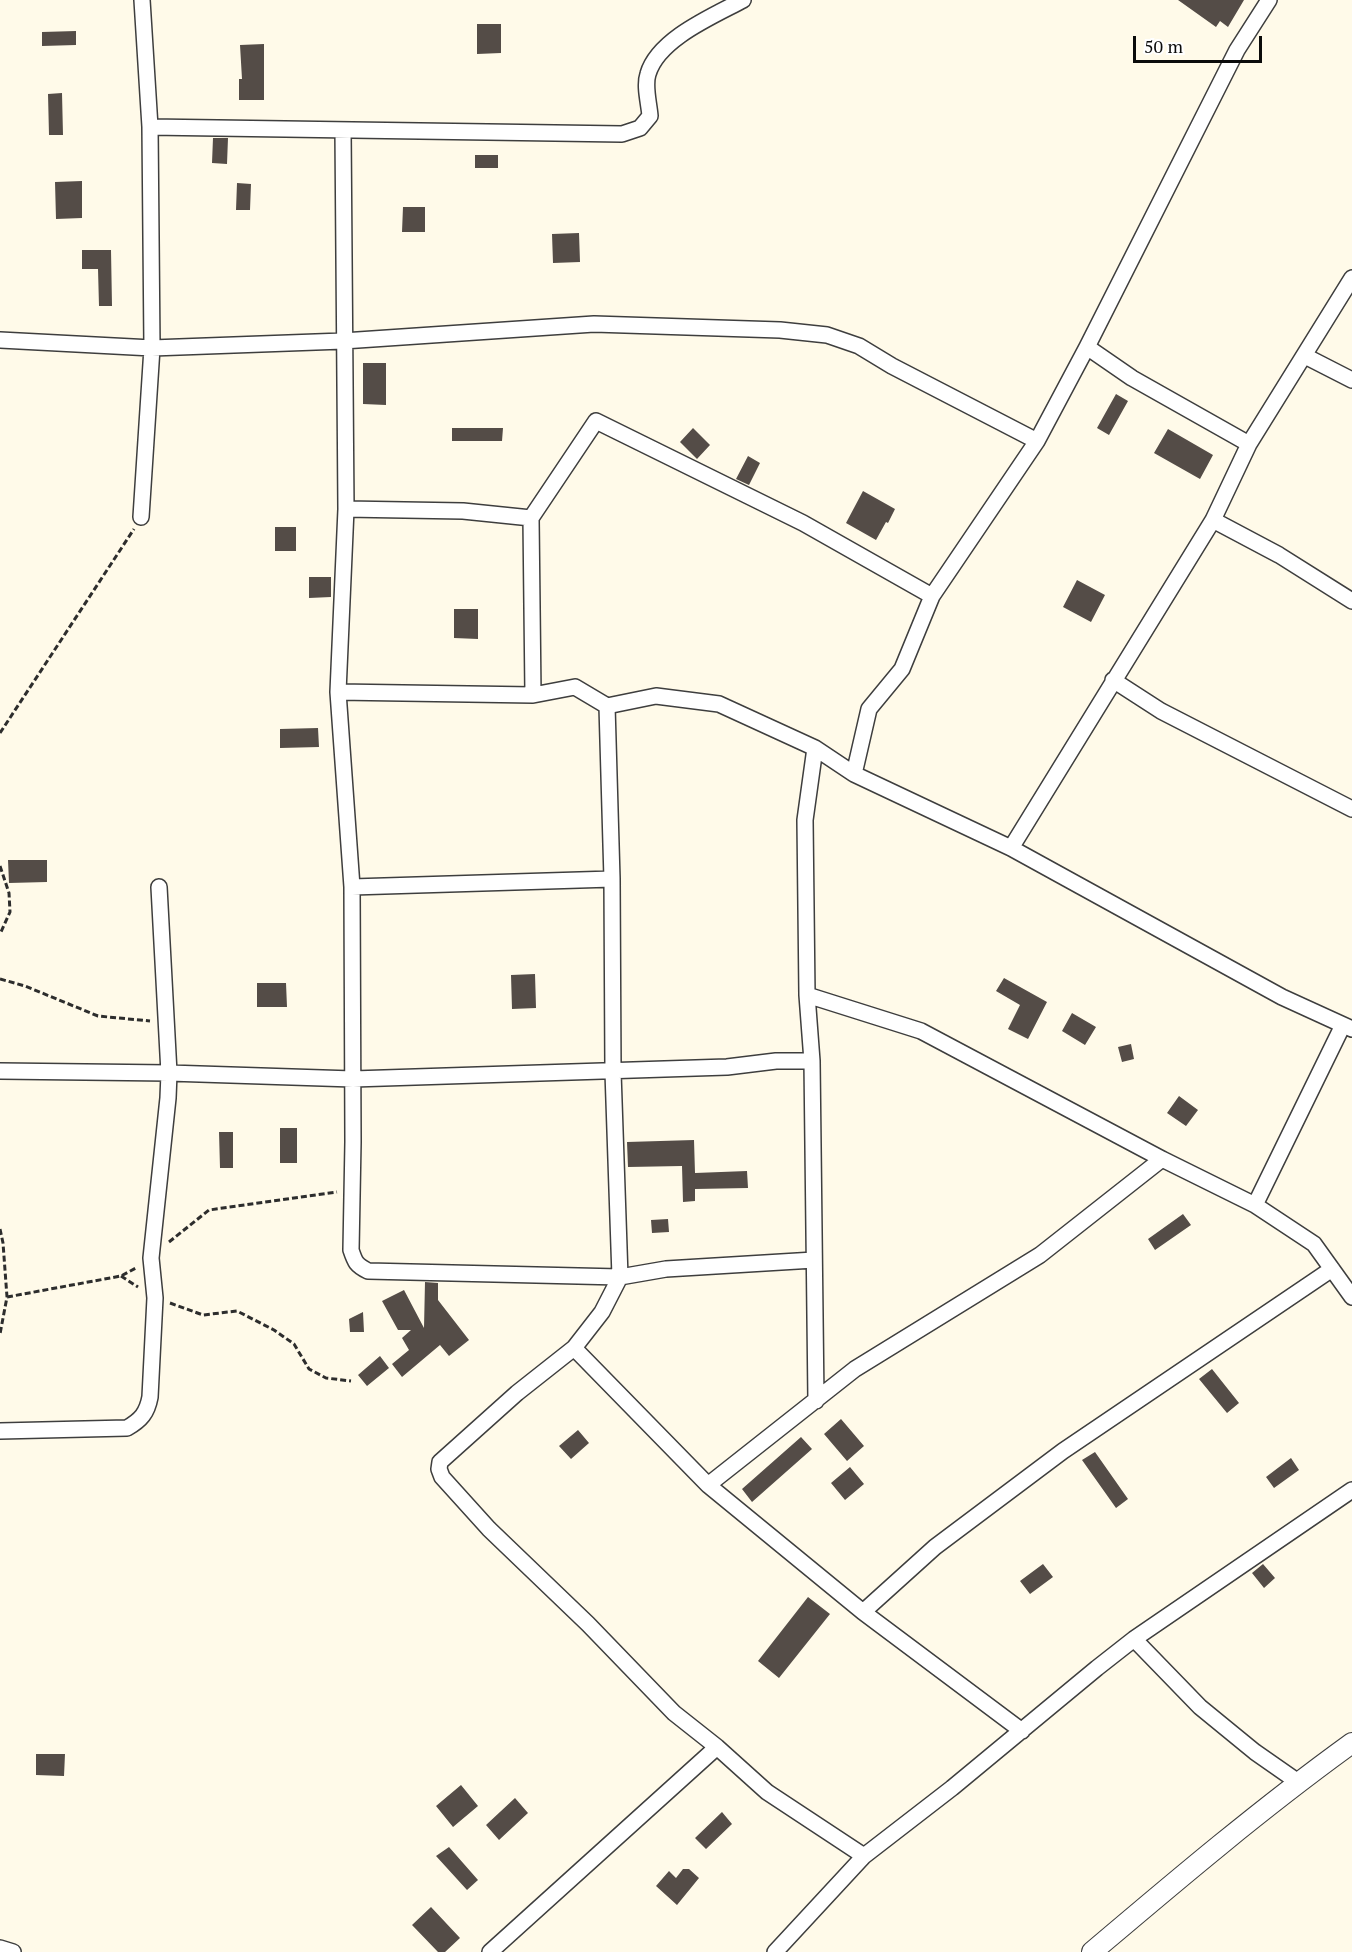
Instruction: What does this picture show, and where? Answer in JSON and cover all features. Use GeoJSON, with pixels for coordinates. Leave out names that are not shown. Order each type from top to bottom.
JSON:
{"type":"FeatureCollection","features":[{"type":"Feature","properties":{"kind":"street"},"geometry":{"type":"LineString","coordinates":[[141,518],[152,348],[150,127],[142,0]]}},
{"type":"Feature","properties":{"kind":"street"},"geometry":{"type":"LineString","coordinates":[[150,127],[622,134],[640,128],[650,116],[648,74],[660,53],[681,35],[743,0]]}},
{"type":"Feature","properties":{"kind":"street"},"geometry":{"type":"LineString","coordinates":[[854,774],[869,709],[902,669],[932,596],[1037,441],[1237,50],[1269,0]]}},
{"type":"Feature","properties":{"kind":"street"},"geometry":{"type":"LineString","coordinates":[[343,130],[346,509],[338,692],[352,887],[351,1250],[357,1266],[368,1271],[620,1276],[666,1269],[814,1260]]}},
{"type":"Feature","properties":{"kind":"street"},"geometry":{"type":"LineString","coordinates":[[1011,848],[1213,520],[1249,444],[1352,278]]}},
{"type":"Feature","properties":{"kind":"street"},"geometry":{"type":"LineString","coordinates":[[0,340],[152,348],[343,341],[594,324],[780,330],[826,335],[859,346],[891,366],[1037,441]]}},
{"type":"Feature","properties":{"kind":"street"},"geometry":{"type":"LineString","coordinates":[[1087,347],[1132,378],[1249,444]]}},
{"type":"Feature","properties":{"kind":"street"},"geometry":{"type":"LineString","coordinates":[[1305,356],[1352,380]]}},
{"type":"Feature","properties":{"kind":"street"},"geometry":{"type":"LineString","coordinates":[[533,695],[531,518],[596,421],[803,523],[932,596]]}},
{"type":"Feature","properties":{"kind":"street"},"geometry":{"type":"LineString","coordinates":[[346,509],[463,511],[531,518]]}},
{"type":"Feature","properties":{"kind":"street"},"geometry":{"type":"LineString","coordinates":[[1213,520],[1279,555],[1352,601]]}},
{"type":"Feature","properties":{"kind":"street"},"geometry":{"type":"LineString","coordinates":[[1113,680],[1161,711],[1352,809]]}},
{"type":"Feature","properties":{"kind":"street"},"geometry":{"type":"LineString","coordinates":[[338,692],[533,695],[575,687],[607,706],[656,696],[719,704],[815,748],[854,774],[1011,848],[1282,997],[1347,1027],[1255,1205]]}},
{"type":"Feature","properties":{"kind":"street"},"geometry":{"type":"LineString","coordinates":[[607,706],[612,879],[613,1072],[620,1276],[602,1312],[574,1348],[517,1393],[448,1454],[440,1462],[439,1469],[442,1477],[489,1529],[588,1624],[674,1713],[767,1791],[864,1856]]}},
{"type":"Feature","properties":{"kind":"street"},"geometry":{"type":"LineString","coordinates":[[815,748],[805,820],[807,995],[812,1061],[816,1401]]}},
{"type":"Feature","properties":{"kind":"street"},"geometry":{"type":"LineString","coordinates":[[352,887],[612,879]]}},
{"type":"Feature","properties":{"kind":"street"},"geometry":{"type":"LineString","coordinates":[[0,1431],[127,1428],[140,1420],[147,1410],[150,1397],[155,1298],[151,1258],[169,1073],[159,887]]}},
{"type":"Feature","properties":{"kind":"street"},"geometry":{"type":"LineString","coordinates":[[807,995],[921,1031],[1162,1159],[1255,1205],[1314,1244],[1352,1297]]}},
{"type":"Feature","properties":{"kind":"street"},"geometry":{"type":"LineString","coordinates":[[0,1071],[169,1073],[352,1079],[613,1072],[727,1067],[776,1061],[812,1061]]}},
{"type":"Feature","properties":{"kind":"street"},"geometry":{"type":"LineString","coordinates":[[708,1485],[855,1368],[1040,1255],[1162,1159]]}},
{"type":"Feature","properties":{"kind":"street"},"geometry":{"type":"LineString","coordinates":[[863,1612],[935,1547],[1063,1451],[1332,1269]]}},
{"type":"Feature","properties":{"kind":"street"},"geometry":{"type":"LineString","coordinates":[[574,1348],[708,1485],[863,1612],[1022,1731]]}},
{"type":"Feature","properties":{"kind":"street"},"geometry":{"type":"LineString","coordinates":[[775,1952],[864,1856],[1134,1639],[1352,1490]]}},
{"type":"Feature","properties":{"kind":"street"},"geometry":{"type":"LineString","coordinates":[[1134,1639],[1200,1707],[1255,1752],[1298,1782]]}},
{"type":"Feature","properties":{"kind":"street"},"geometry":{"type":"LineString","coordinates":[[1092,1952],[1194,1865],[1298,1782],[1352,1743]]}},
{"type":"Feature","properties":{"kind":"street"},"geometry":{"type":"LineString","coordinates":[[490,1952],[717,1747]]}},
{"type":"Feature","properties":{"kind":"street"},"geometry":{"type":"LineString","coordinates":[[0,1948],[13,1952]]}},
{"type":"Feature","properties":{"kind":"path"},"geometry":{"type":"LineString","coordinates":[[0,733],[141,518]]}},
{"type":"Feature","properties":{"kind":"path"},"geometry":{"type":"LineString","coordinates":[[0,866],[9,893],[10,912],[0,934]]}},
{"type":"Feature","properties":{"kind":"path"},"geometry":{"type":"LineString","coordinates":[[0,980],[25,986],[98,1016],[165,1022]]}},
{"type":"Feature","properties":{"kind":"path"},"geometry":{"type":"LineString","coordinates":[[7,1297],[122,1276],[151,1258],[209,1210],[352,1190]]}},
{"type":"Feature","properties":{"kind":"path"},"geometry":{"type":"LineString","coordinates":[[0,1229],[7,1297],[0,1334]]}},
{"type":"Feature","properties":{"kind":"path"},"geometry":{"type":"LineString","coordinates":[[122,1276],[155,1298],[203,1315],[237,1311],[274,1330],[294,1344],[309,1369],[326,1378],[351,1381]]}},
{"type":"Feature","properties":{"kind":"building"},"geometry":{"type":"Polygon","coordinates":[[[1178,0],[1244,0],[1228,27],[1220,21],[1216,27],[1178,0]]]}},
{"type":"Feature","properties":{"kind":"building"},"geometry":{"type":"Polygon","coordinates":[[[477,24],[501,24],[501,53],[477,54],[477,24]]]}},
{"type":"Feature","properties":{"kind":"building"},"geometry":{"type":"Polygon","coordinates":[[[76,31],[76,45],[42,46],[42,32],[76,31]]]}},
{"type":"Feature","properties":{"kind":"building"},"geometry":{"type":"Polygon","coordinates":[[[264,44],[264,100],[239,100],[239,79],[242,79],[240,45],[264,44]]]}},
{"type":"Feature","properties":{"kind":"building"},"geometry":{"type":"Polygon","coordinates":[[[62,93],[63,135],[49,135],[48,94],[62,93]]]}},
{"type":"Feature","properties":{"kind":"building"},"geometry":{"type":"Polygon","coordinates":[[[213,138],[228,138],[227,164],[212,163],[213,138]]]}},
{"type":"Feature","properties":{"kind":"building"},"geometry":{"type":"Polygon","coordinates":[[[475,155],[498,155],[498,168],[475,168],[475,155]]]}},
{"type":"Feature","properties":{"kind":"building"},"geometry":{"type":"Polygon","coordinates":[[[82,181],[82,218],[56,219],[55,182],[82,181]]]}},
{"type":"Feature","properties":{"kind":"building"},"geometry":{"type":"Polygon","coordinates":[[[237,183],[251,184],[250,210],[236,210],[237,183]]]}},
{"type":"Feature","properties":{"kind":"building"},"geometry":{"type":"Polygon","coordinates":[[[403,207],[425,207],[425,232],[402,232],[403,207]]]}},
{"type":"Feature","properties":{"kind":"building"},"geometry":{"type":"Polygon","coordinates":[[[579,233],[580,262],[553,263],[552,234],[579,233]]]}},
{"type":"Feature","properties":{"kind":"building"},"geometry":{"type":"Polygon","coordinates":[[[82,250],[111,250],[112,306],[99,306],[98,269],[82,269],[82,250]]]}},
{"type":"Feature","properties":{"kind":"building"},"geometry":{"type":"Polygon","coordinates":[[[363,363],[386,363],[386,405],[363,404],[363,363]]]}},
{"type":"Feature","properties":{"kind":"building"},"geometry":{"type":"Polygon","coordinates":[[[1116,394],[1128,401],[1109,435],[1097,428],[1116,394]]]}},
{"type":"Feature","properties":{"kind":"building"},"geometry":{"type":"Polygon","coordinates":[[[452,428],[503,428],[502,441],[452,441],[452,428]]]}},
{"type":"Feature","properties":{"kind":"building"},"geometry":{"type":"Polygon","coordinates":[[[693,428],[710,445],[697,459],[680,442],[693,428]]]}},
{"type":"Feature","properties":{"kind":"building"},"geometry":{"type":"Polygon","coordinates":[[[1168,429],[1213,455],[1200,479],[1154,453],[1168,429]]]}},
{"type":"Feature","properties":{"kind":"building"},"geometry":{"type":"Polygon","coordinates":[[[748,456],[760,463],[749,485],[736,479],[748,456]]]}},
{"type":"Feature","properties":{"kind":"building"},"geometry":{"type":"Polygon","coordinates":[[[863,491],[895,509],[876,540],[846,523],[863,491]]]}},
{"type":"Feature","properties":{"kind":"building"},"geometry":{"type":"Polygon","coordinates":[[[275,527],[296,527],[296,551],[275,551],[275,527]]]}},
{"type":"Feature","properties":{"kind":"building"},"geometry":{"type":"Polygon","coordinates":[[[309,577],[331,577],[331,597],[309,598],[309,577]]]}},
{"type":"Feature","properties":{"kind":"building"},"geometry":{"type":"Polygon","coordinates":[[[1077,580],[1105,595],[1091,622],[1063,607],[1077,580]]]}},
{"type":"Feature","properties":{"kind":"building"},"geometry":{"type":"Polygon","coordinates":[[[454,609],[478,609],[478,639],[454,638],[454,609]]]}},
{"type":"Feature","properties":{"kind":"building"},"geometry":{"type":"Polygon","coordinates":[[[318,728],[319,747],[280,748],[280,729],[318,728]]]}},
{"type":"Feature","properties":{"kind":"building"},"geometry":{"type":"Polygon","coordinates":[[[8,860],[47,860],[47,882],[9,883],[8,860]]]}},
{"type":"Feature","properties":{"kind":"building"},"geometry":{"type":"Polygon","coordinates":[[[535,974],[536,1008],[512,1009],[511,975],[535,974]]]}},
{"type":"Feature","properties":{"kind":"building"},"geometry":{"type":"Polygon","coordinates":[[[1004,978],[1047,1002],[1028,1039],[1008,1029],[1020,1005],[996,991],[1004,978]]]}},
{"type":"Feature","properties":{"kind":"building"},"geometry":{"type":"Polygon","coordinates":[[[257,983],[286,983],[287,1007],[257,1007],[257,983]]]}},
{"type":"Feature","properties":{"kind":"building"},"geometry":{"type":"Polygon","coordinates":[[[1072,1013],[1096,1027],[1085,1045],[1062,1031],[1072,1013]]]}},
{"type":"Feature","properties":{"kind":"building"},"geometry":{"type":"Polygon","coordinates":[[[1131,1044],[1134,1059],[1122,1062],[1118,1047],[1131,1044]]]}},
{"type":"Feature","properties":{"kind":"building"},"geometry":{"type":"Polygon","coordinates":[[[1179,1096],[1198,1110],[1186,1126],[1167,1113],[1179,1096]]]}},
{"type":"Feature","properties":{"kind":"building"},"geometry":{"type":"Polygon","coordinates":[[[280,1128],[297,1128],[297,1163],[280,1163],[280,1128]]]}},
{"type":"Feature","properties":{"kind":"building"},"geometry":{"type":"Polygon","coordinates":[[[219,1132],[233,1132],[233,1168],[220,1168],[219,1132]]]}},
{"type":"Feature","properties":{"kind":"building"},"geometry":{"type":"Polygon","coordinates":[[[694,1140],[695,1173],[747,1171],[748,1188],[695,1189],[695,1201],[683,1202],[682,1166],[628,1167],[627,1142],[694,1140]]]}},
{"type":"Feature","properties":{"kind":"building"},"geometry":{"type":"Polygon","coordinates":[[[1183,1214],[1191,1225],[1155,1250],[1148,1239],[1183,1214]]]}},
{"type":"Feature","properties":{"kind":"building"},"geometry":{"type":"Polygon","coordinates":[[[668,1219],[669,1232],[652,1233],[651,1220],[668,1219]]]}},
{"type":"Feature","properties":{"kind":"building"},"geometry":{"type":"Polygon","coordinates":[[[425,1282],[438,1283],[438,1300],[469,1340],[449,1356],[440,1345],[402,1377],[392,1364],[409,1350],[402,1338],[411,1330],[398,1330],[382,1301],[404,1290],[424,1328],[425,1282]]]}},
{"type":"Feature","properties":{"kind":"building"},"geometry":{"type":"Polygon","coordinates":[[[363,1312],[364,1332],[350,1332],[349,1319],[363,1312]]]}},
{"type":"Feature","properties":{"kind":"building"},"geometry":{"type":"Polygon","coordinates":[[[380,1356],[389,1368],[367,1386],[358,1375],[380,1356]]]}},
{"type":"Feature","properties":{"kind":"building"},"geometry":{"type":"Polygon","coordinates":[[[1212,1369],[1239,1403],[1227,1413],[1199,1379],[1212,1369]]]}},
{"type":"Feature","properties":{"kind":"building"},"geometry":{"type":"Polygon","coordinates":[[[841,1419],[864,1446],[847,1461],[824,1434],[841,1419]]]}},
{"type":"Feature","properties":{"kind":"building"},"geometry":{"type":"Polygon","coordinates":[[[578,1430],[589,1443],[571,1459],[559,1446],[578,1430]]]}},
{"type":"Feature","properties":{"kind":"building"},"geometry":{"type":"Polygon","coordinates":[[[801,1437],[812,1449],[752,1502],[742,1489],[801,1437]]]}},
{"type":"Feature","properties":{"kind":"building"},"geometry":{"type":"Polygon","coordinates":[[[1095,1452],[1128,1499],[1116,1508],[1082,1460],[1095,1452]]]}},
{"type":"Feature","properties":{"kind":"building"},"geometry":{"type":"Polygon","coordinates":[[[1291,1458],[1299,1470],[1274,1488],[1266,1477],[1291,1458]]]}},
{"type":"Feature","properties":{"kind":"building"},"geometry":{"type":"Polygon","coordinates":[[[850,1467],[864,1484],[845,1500],[831,1483],[850,1467]]]}},
{"type":"Feature","properties":{"kind":"building"},"geometry":{"type":"Polygon","coordinates":[[[1043,1564],[1053,1577],[1030,1594],[1020,1581],[1043,1564]]]}},
{"type":"Feature","properties":{"kind":"building"},"geometry":{"type":"Polygon","coordinates":[[[1263,1564],[1275,1578],[1264,1588],[1252,1573],[1263,1564]]]}},
{"type":"Feature","properties":{"kind":"building"},"geometry":{"type":"Polygon","coordinates":[[[808,1597],[830,1614],[779,1678],[758,1661],[808,1597]]]}},
{"type":"Feature","properties":{"kind":"building"},"geometry":{"type":"Polygon","coordinates":[[[36,1754],[65,1754],[64,1776],[36,1775],[36,1754]]]}},
{"type":"Feature","properties":{"kind":"building"},"geometry":{"type":"Polygon","coordinates":[[[461,1785],[478,1806],[453,1827],[436,1806],[461,1785]]]}},
{"type":"Feature","properties":{"kind":"building"},"geometry":{"type":"Polygon","coordinates":[[[515,1798],[528,1813],[499,1840],[486,1825],[515,1798]]]}},
{"type":"Feature","properties":{"kind":"building"},"geometry":{"type":"Polygon","coordinates":[[[722,1812],[732,1824],[706,1849],[695,1838],[722,1812]]]}},
{"type":"Feature","properties":{"kind":"building"},"geometry":{"type":"Polygon","coordinates":[[[449,1847],[478,1880],[467,1890],[436,1856],[449,1847]]]}},
{"type":"Feature","properties":{"kind":"building"},"geometry":{"type":"Polygon","coordinates":[[[683,1869],[689,1869],[699,1878],[677,1905],[656,1886],[669,1871],[676,1878],[683,1869]]]}},
{"type":"Feature","properties":{"kind":"building"},"geometry":{"type":"Polygon","coordinates":[[[431,1907],[460,1938],[445,1952],[438,1952],[412,1925],[431,1907]]]}}]}
